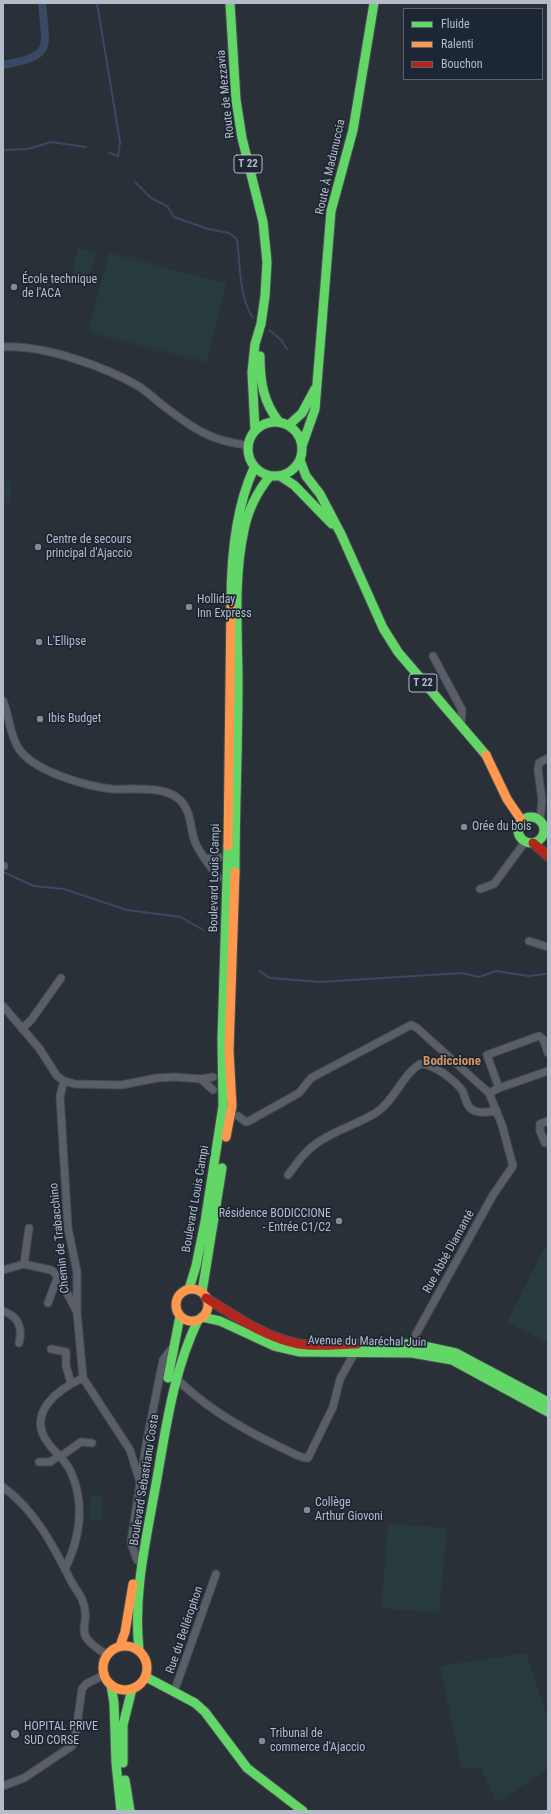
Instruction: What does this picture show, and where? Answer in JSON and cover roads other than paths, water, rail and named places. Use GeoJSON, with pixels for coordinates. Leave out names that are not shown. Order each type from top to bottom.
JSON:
{"type":"FeatureCollection","features":[{"type":"Feature","properties":{"kind":"main road","name":"Route de Mezzavia"},"geometry":{"type":"LineString","coordinates":[[230,3],[236,100],[263,222],[266,262],[261,324],[260,368],[264,401],[269,411],[279,422]]}},
{"type":"Feature","properties":{"kind":"main road","name":"Route À Madunuccia"},"geometry":{"type":"LineString","coordinates":[[302,446],[315,409],[331,211],[353,130],[374,3]]}},
{"type":"Feature","properties":{"kind":"main road","name":"Route de Mezzavia"},"geometry":{"type":"LineString","coordinates":[[255,430],[252,372],[255,344],[261,324]]}},
{"type":"Feature","properties":{"kind":"main road","name":"Route À Madunuccia"},"geometry":{"type":"LineString","coordinates":[[289,426],[302,413],[317,385]]}},
{"type":"Feature","properties":{"kind":"main road"},"geometry":{"type":"LineString","coordinates":[[279,422],[289,426],[300,438],[302,446],[300,460],[292,471],[280,476],[270,476],[254,468],[249,457],[248,445],[255,430],[266,423],[279,422]]}},
{"type":"Feature","properties":{"kind":"main road","name":"T 22"},"geometry":{"type":"LineString","coordinates":[[300,460],[306,476],[320,494],[341,534],[383,628],[398,652],[487,756],[507,799],[522,821]]}},
{"type":"Feature","properties":{"kind":"main road","name":"Boulevard Louis Campi"},"geometry":{"type":"LineString","coordinates":[[189,1289],[196,1266],[205,1222],[223,1106],[222,1039],[227,901],[231,587],[238,515],[247,483],[254,468]]}},
{"type":"Feature","properties":{"kind":"main road","name":"Boulevard Louis Campi"},"geometry":{"type":"LineString","coordinates":[[204,1295],[232,1106],[230,1051],[234,912],[236,901],[235,867],[238,748],[238,624],[242,538],[259,488],[270,476]]}},
{"type":"Feature","properties":{"kind":"main road","name":"T 22"},"geometry":{"type":"LineString","coordinates":[[280,476],[294,485],[341,534]]}},
{"type":"Feature","properties":{"kind":"main road"},"geometry":{"type":"LineString","coordinates":[[548,845],[543,836],[544,828],[540,821],[533,818],[522,821],[518,832],[548,856]]}},
{"type":"Feature","properties":{"kind":"main road"},"geometry":{"type":"LineString","coordinates":[[529,842],[543,836]]}},
{"type":"Feature","properties":{"kind":"main road"},"geometry":{"type":"LineString","coordinates":[[189,1289],[198,1290],[204,1295],[207,1308],[200,1318],[188,1320],[180,1316],[176,1309],[177,1298],[180,1294],[189,1289]]}},
{"type":"Feature","properties":{"kind":"main road","name":"Avenue du Maréchal Juin"},"geometry":{"type":"LineString","coordinates":[[204,1295],[256,1329],[276,1338],[300,1344],[359,1344],[456,1353],[548,1402]]}},
{"type":"Feature","properties":{"kind":"main road","name":"Boulevard Sebastianu Costa"},"geometry":{"type":"LineString","coordinates":[[120,1646],[125,1632],[156,1439],[180,1316]]}},
{"type":"Feature","properties":{"kind":"main road","name":"Avenue du Maréchal Juin"},"geometry":{"type":"LineString","coordinates":[[200,1318],[220,1321],[274,1346],[300,1352],[355,1353],[412,1348],[452,1360],[548,1412]]}},
{"type":"Feature","properties":{"kind":"main road","name":"Boulevard Sebastianu Costa"},"geometry":{"type":"LineString","coordinates":[[139,1650],[136,1632],[139,1594],[163,1439],[175,1377],[182,1352],[200,1318]]}},
{"type":"Feature","properties":{"kind":"main road"},"geometry":{"type":"LineString","coordinates":[[111,1685],[121,1690],[132,1689],[140,1684],[146,1677],[148,1665],[143,1654],[139,1650],[133,1646],[120,1646],[107,1655],[104,1661],[104,1674],[111,1685],[114,1703],[116,1763],[122,1811]]}},
{"type":"Feature","properties":{"kind":"main road"},"geometry":{"type":"LineString","coordinates":[[146,1677],[195,1703],[205,1712],[247,1768],[303,1811]]}},
{"type":"Feature","properties":{"kind":"main road"},"geometry":{"type":"LineString","coordinates":[[130,1811],[123,1758],[123,1721],[126,1704],[132,1689]]}},
{"type":"Feature","properties":{"kind":"street"},"geometry":{"type":"LineString","coordinates":[[3,347],[16,346],[52,353],[109,371],[140,388],[191,426],[212,438],[232,444],[248,445]]}},
{"type":"Feature","properties":{"kind":"street"},"geometry":{"type":"LineString","coordinates":[[433,656],[462,710],[461,725]]}},
{"type":"Feature","properties":{"kind":"street"},"geometry":{"type":"LineString","coordinates":[[3,701],[14,742],[20,751],[30,761],[54,773],[94,786],[158,791],[169,793],[180,800],[190,818],[194,840],[218,878]]}},
{"type":"Feature","properties":{"kind":"street"},"geometry":{"type":"LineString","coordinates":[[540,821],[542,800],[538,770],[539,763],[548,758]]}},
{"type":"Feature","properties":{"kind":"street"},"geometry":{"type":"LineString","coordinates":[[480,889],[494,884],[529,842]]}},
{"type":"Feature","properties":{"kind":"street"},"geometry":{"type":"LineString","coordinates":[[206,859],[219,857]]}},
{"type":"Feature","properties":{"kind":"street"},"geometry":{"type":"LineString","coordinates":[[529,941],[548,947]]}},
{"type":"Feature","properties":{"kind":"street"},"geometry":{"type":"LineString","coordinates":[[22,1029],[32,1019],[61,978]]}},
{"type":"Feature","properties":{"kind":"street"},"geometry":{"type":"LineString","coordinates":[[3,1006],[39,1048],[57,1076],[64,1081],[75,1084],[121,1085],[157,1078],[175,1077],[201,1079],[213,1077]]}},
{"type":"Feature","properties":{"kind":"street"},"geometry":{"type":"LineString","coordinates":[[238,1116],[246,1122],[249,1121],[298,1093],[311,1078],[411,1025],[417,1028],[489,1093],[497,1111],[481,1113],[468,1107],[461,1090],[435,1066],[420,1064],[412,1069],[405,1081],[378,1111],[317,1142],[300,1158],[288,1175]]}},
{"type":"Feature","properties":{"kind":"street"},"geometry":{"type":"LineString","coordinates":[[499,1088],[487,1055],[539,1036],[543,1039],[548,1053]]}},
{"type":"Feature","properties":{"kind":"street"},"geometry":{"type":"LineString","coordinates":[[489,1093],[548,1071]]}},
{"type":"Feature","properties":{"kind":"street"},"geometry":{"type":"LineString","coordinates":[[201,1079],[213,1090]]}},
{"type":"Feature","properties":{"kind":"street","name":"Chemin de Trabacchino"},"geometry":{"type":"LineString","coordinates":[[64,1081],[60,1096],[68,1228],[77,1272],[77,1312],[84,1378],[130,1450],[140,1482]]}},
{"type":"Feature","properties":{"kind":"street","name":"Rue Abbé Diamanté"},"geometry":{"type":"LineString","coordinates":[[412,1348],[416,1334],[493,1195],[513,1166],[497,1111]]}},
{"type":"Feature","properties":{"kind":"street"},"geometry":{"type":"LineString","coordinates":[[548,1122],[540,1124],[540,1131],[545,1143],[548,1143]]}},
{"type":"Feature","properties":{"kind":"street"},"geometry":{"type":"LineString","coordinates":[[24,1264],[29,1228]]}},
{"type":"Feature","properties":{"kind":"street"},"geometry":{"type":"LineString","coordinates":[[3,1270],[24,1264],[51,1270],[58,1276],[77,1312]]}},
{"type":"Feature","properties":{"kind":"street"},"geometry":{"type":"LineString","coordinates":[[48,1303],[58,1276]]}},
{"type":"Feature","properties":{"kind":"street"},"geometry":{"type":"LineString","coordinates":[[3,1311],[10,1314],[20,1324],[22,1333],[19,1343]]}},
{"type":"Feature","properties":{"kind":"street"},"geometry":{"type":"LineString","coordinates":[[137,1560],[131,1542],[146,1446],[163,1360],[175,1344]]}},
{"type":"Feature","properties":{"kind":"street"},"geometry":{"type":"LineString","coordinates":[[175,1377],[184,1387],[210,1407],[238,1425],[257,1436],[304,1458],[308,1458],[333,1407],[340,1379],[359,1344]]}},
{"type":"Feature","properties":{"kind":"street"},"geometry":{"type":"LineString","coordinates":[[51,1349],[66,1352],[66,1366],[71,1383]]}},
{"type":"Feature","properties":{"kind":"street"},"geometry":{"type":"LineString","coordinates":[[65,1569],[77,1538],[79,1498],[71,1471],[48,1443],[42,1428],[40,1417],[49,1400],[59,1391],[71,1383],[84,1378]]}},
{"type":"Feature","properties":{"kind":"street"},"geometry":{"type":"LineString","coordinates":[[39,1462],[50,1462],[81,1442],[92,1442]]}},
{"type":"Feature","properties":{"kind":"street"},"geometry":{"type":"LineString","coordinates":[[130,1450],[146,1446]]}},
{"type":"Feature","properties":{"kind":"street"},"geometry":{"type":"LineString","coordinates":[[3,1487],[33,1516],[45,1533],[85,1609],[83,1628],[84,1636],[89,1643],[107,1655]]}},
{"type":"Feature","properties":{"kind":"street","name":"Rue du Bellérophon"},"geometry":{"type":"LineString","coordinates":[[174,1692],[216,1574]]}},
{"type":"Feature","properties":{"kind":"street"},"geometry":{"type":"LineString","coordinates":[[3,1786],[24,1778],[72,1746],[75,1739],[82,1689],[86,1684],[104,1674]]}},
{"type":"Feature","properties":{"kind":"waterway"},"geometry":{"type":"LineString","coordinates":[[3,65],[31,58],[39,53],[43,48],[45,31],[42,3]]}},
{"type":"Feature","properties":{"kind":"waterway"},"geometry":{"type":"LineString","coordinates":[[97,3],[120,142],[118,156],[109,153]]}},
{"type":"Feature","properties":{"kind":"waterway"},"geometry":{"type":"LineString","coordinates":[[3,150],[28,149],[51,142],[86,147]]}},
{"type":"Feature","properties":{"kind":"waterway"},"geometry":{"type":"LineString","coordinates":[[135,182],[151,198],[167,206],[174,217],[208,229],[229,233],[237,239],[245,300],[248,310],[253,318]]}},
{"type":"Feature","properties":{"kind":"waterway"},"geometry":{"type":"LineString","coordinates":[[269,330],[281,340],[287,349]]}},
{"type":"Feature","properties":{"kind":"waterway"},"geometry":{"type":"LineString","coordinates":[[3,872],[34,886],[64,889],[127,910],[181,917],[203,930]]}},
{"type":"Feature","properties":{"kind":"waterway"},"geometry":{"type":"LineString","coordinates":[[259,971],[270,978],[320,982],[462,973],[479,977],[496,971],[529,976],[545,974]]}},
{"type":"Feature","properties":{"kind":"place","name":"École technique de l'ACA"},"geometry":{"type":"Point","coordinates":[14,287]}},
{"type":"Feature","properties":{"kind":"place","name":"Centre de secours principal d'Ajaccio"},"geometry":{"type":"Point","coordinates":[38,547]}},
{"type":"Feature","properties":{"kind":"place","name":"Holliday Inn Express"},"geometry":{"type":"Point","coordinates":[189,607]}},
{"type":"Feature","properties":{"kind":"place","name":"L'Ellipse"},"geometry":{"type":"Point","coordinates":[39,642]}},
{"type":"Feature","properties":{"kind":"place","name":"Ibis Budget"},"geometry":{"type":"Point","coordinates":[40,719]}},
{"type":"Feature","properties":{"kind":"place","name":"Orée du bois"},"geometry":{"type":"Point","coordinates":[464,827]}},
{"type":"Feature","properties":{"kind":"place","name":"Résidence BODICCIONE - Entrée C1/C2"},"geometry":{"type":"Point","coordinates":[339,1221]}},
{"type":"Feature","properties":{"kind":"place","name":"Collège Arthur Giovoni"},"geometry":{"type":"Point","coordinates":[307,1510]}},
{"type":"Feature","properties":{"kind":"place","name":"HOPITAL PRIVE SUD CORSE"},"geometry":{"type":"Point","coordinates":[15,1734]}},
{"type":"Feature","properties":{"kind":"place","name":"Tribunal de commerce d'Ajaccio"},"geometry":{"type":"Point","coordinates":[262,1741]}},
{"type":"Feature","properties":{"kind":"district","name":"Bodiccione"},"geometry":{"type":"Point","coordinates":[452,1062]}}]}
